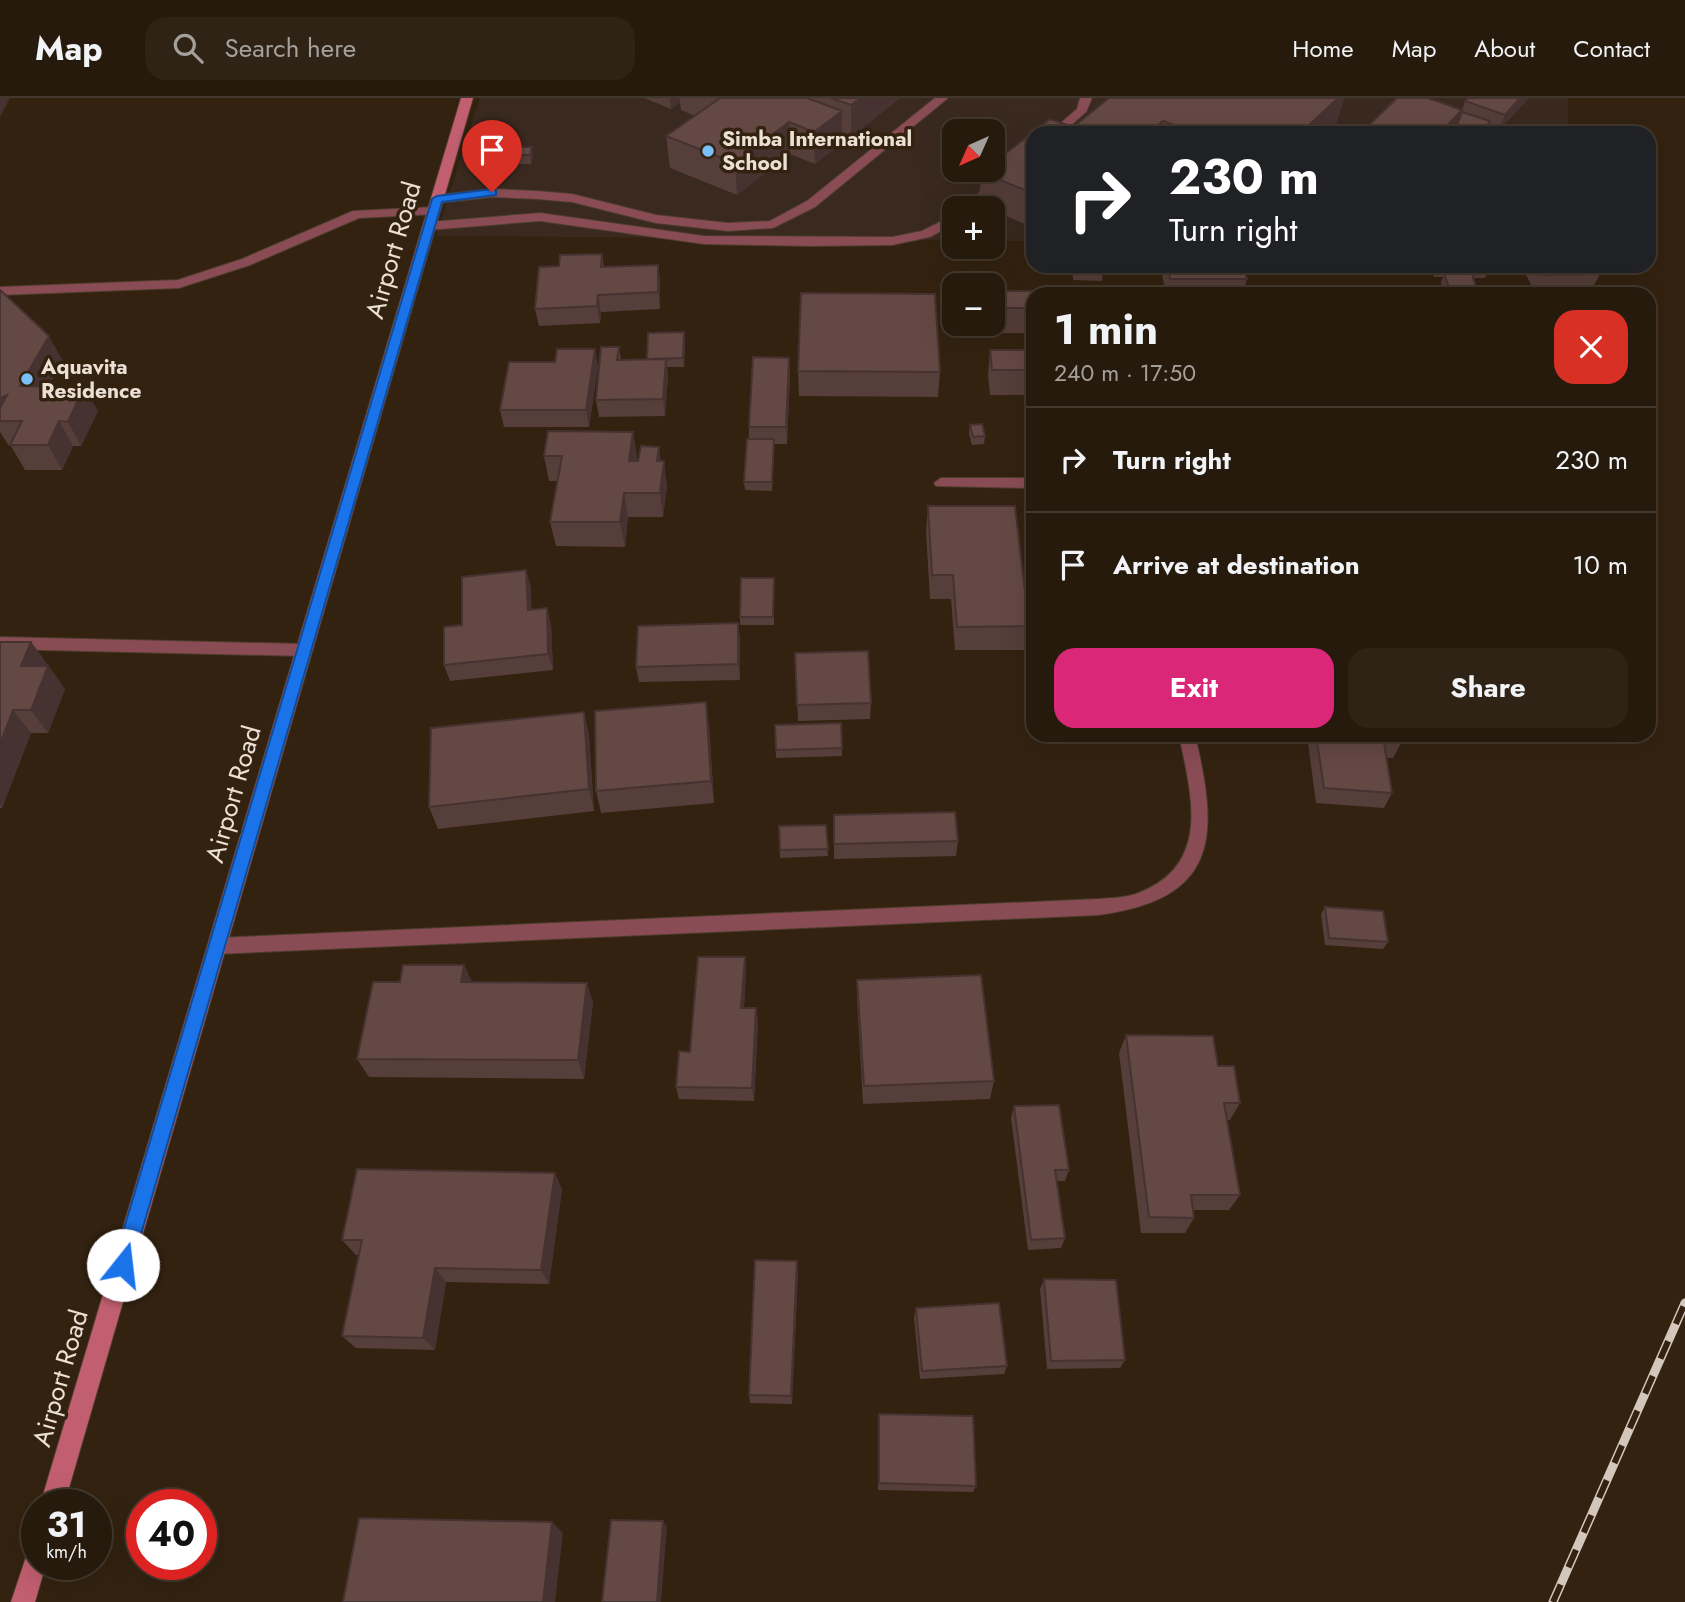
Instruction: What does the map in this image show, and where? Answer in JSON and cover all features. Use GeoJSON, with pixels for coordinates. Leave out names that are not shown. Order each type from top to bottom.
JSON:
{"type":"FeatureCollection","features":[{"type":"Feature","properties":{"kind":"street","name":"Airport Road"},"geometry":{"type":"LineString","coordinates":[[57,1489],[467,98]]}},
{"type":"Feature","properties":{"kind":"street"},"geometry":{"type":"LineString","coordinates":[[433,212],[492,192],[572,198],[656,219],[728,227],[773,224],[811,204],[942,98]]}},
{"type":"Feature","properties":{"kind":"street"},"geometry":{"type":"LineString","coordinates":[[1063,126],[1082,110],[1086,98]]}},
{"type":"Feature","properties":{"kind":"street"},"geometry":{"type":"LineString","coordinates":[[981,196],[1026,158]]}},
{"type":"Feature","properties":{"kind":"street"},"geometry":{"type":"LineString","coordinates":[[0,291],[179,284],[246,262],[357,214],[433,212],[540,217],[704,240],[892,241],[926,234],[942,225]]}},
{"type":"Feature","properties":{"kind":"street"},"geometry":{"type":"LineString","coordinates":[[941,484],[1026,483]]}},
{"type":"Feature","properties":{"kind":"street"},"geometry":{"type":"LineString","coordinates":[[0,643],[304,650]]}},
{"type":"Feature","properties":{"kind":"street"},"geometry":{"type":"LineString","coordinates":[[217,946],[1098,907],[1140,901],[1173,883],[1195,859],[1202,802],[1189,742]]}},
{"type":"Feature","properties":{"kind":"street"},"geometry":{"type":"LineString","coordinates":[[23,1602],[30,1580]]}},
{"type":"Feature","properties":{"kind":"shaded area","name":"Simba International School"},"geometry":{"type":"Polygon","coordinates":[[[480,98],[1568,98],[1568,126],[1026,126],[1026,241],[1005,241],[1005,196],[942,196],[942,240],[436,236],[480,98]]]}},
{"type":"Feature","properties":{"kind":"building"},"geometry":{"type":"Polygon","coordinates":[[[720,98],[807,98],[842,111],[814,132],[789,122],[735,163],[666,136],[720,98]]]}},
{"type":"Feature","properties":{"kind":"building"},"geometry":{"type":"Polygon","coordinates":[[[831,98],[861,98],[851,105],[831,98]]]}},
{"type":"Feature","properties":{"kind":"building"},"geometry":{"type":"Polygon","coordinates":[[[1109,98],[1338,98],[1308,126],[1177,126],[1163,121],[1157,126],[1074,126],[1109,98]]]}},
{"type":"Feature","properties":{"kind":"building"},"geometry":{"type":"Polygon","coordinates":[[[1397,98],[1428,98],[1462,110],[1447,126],[1368,126],[1397,98]]]}},
{"type":"Feature","properties":{"kind":"building"},"geometry":{"type":"Polygon","coordinates":[[[1468,98],[1520,98],[1505,115],[1465,101],[1468,98]]]}},
{"type":"Feature","properties":{"kind":"building"},"geometry":{"type":"Polygon","coordinates":[[[1462,112],[1490,121],[1486,126],[1457,126],[1462,112]]]}},
{"type":"Feature","properties":{"kind":"building"},"geometry":{"type":"Polygon","coordinates":[[[1050,119],[1070,126],[1041,126],[1050,119]]]}},
{"type":"Feature","properties":{"kind":"building"},"geometry":{"type":"Polygon","coordinates":[[[1026,138],[1026,191],[1005,182],[1005,154],[1026,138]]]}},
{"type":"Feature","properties":{"kind":"building"},"geometry":{"type":"Polygon","coordinates":[[[507,147],[532,147],[530,155],[505,155],[507,147]]]}},
{"type":"Feature","properties":{"kind":"building"},"geometry":{"type":"Polygon","coordinates":[[[602,254],[601,267],[658,265],[658,292],[598,295],[597,306],[535,309],[539,267],[559,266],[560,255],[602,254]]]}},
{"type":"Feature","properties":{"kind":"building"},"geometry":{"type":"Polygon","coordinates":[[[1169,273],[1245,273],[1247,279],[1170,279],[1169,273]]]}},
{"type":"Feature","properties":{"kind":"building"},"geometry":{"type":"Polygon","coordinates":[[[1542,273],[1600,274],[1543,275],[1542,273]]]}},
{"type":"Feature","properties":{"kind":"building"},"geometry":{"type":"Polygon","coordinates":[[[1444,274],[1472,274],[1476,287],[1449,287],[1444,274]]]}},
{"type":"Feature","properties":{"kind":"building","name":"Aquavita Residence"},"geometry":{"type":"Polygon","coordinates":[[[0,290],[49,336],[20,386],[84,387],[68,422],[59,421],[48,445],[10,445],[22,421],[0,421],[0,408],[7,395],[0,398],[0,290]]]}},
{"type":"Feature","properties":{"kind":"building"},"geometry":{"type":"Polygon","coordinates":[[[1005,291],[1026,291],[1026,308],[1005,308],[1005,291]]]}},
{"type":"Feature","properties":{"kind":"building"},"geometry":{"type":"Polygon","coordinates":[[[801,293],[935,294],[940,372],[798,371],[801,293]]]}},
{"type":"Feature","properties":{"kind":"building"},"geometry":{"type":"Polygon","coordinates":[[[684,332],[683,358],[647,359],[648,333],[684,332]]]}},
{"type":"Feature","properties":{"kind":"building"},"geometry":{"type":"Polygon","coordinates":[[[601,347],[619,347],[617,360],[666,359],[663,399],[596,400],[601,347]]]}},
{"type":"Feature","properties":{"kind":"building"},"geometry":{"type":"Polygon","coordinates":[[[557,349],[595,349],[586,410],[500,410],[509,362],[555,362],[557,349]]]}},
{"type":"Feature","properties":{"kind":"building"},"geometry":{"type":"Polygon","coordinates":[[[990,350],[1026,350],[1026,370],[992,370],[990,350]]]}},
{"type":"Feature","properties":{"kind":"building"},"geometry":{"type":"Polygon","coordinates":[[[753,357],[789,358],[786,427],[749,427],[753,357]]]}},
{"type":"Feature","properties":{"kind":"building"},"geometry":{"type":"Polygon","coordinates":[[[982,424],[985,436],[973,437],[970,425],[982,424]]]}},
{"type":"Feature","properties":{"kind":"building"},"geometry":{"type":"Polygon","coordinates":[[[548,431],[633,432],[629,461],[638,461],[641,446],[659,447],[657,461],[664,461],[660,493],[624,493],[620,522],[550,522],[562,456],[544,456],[548,431]]]}},
{"type":"Feature","properties":{"kind":"building"},"geometry":{"type":"Polygon","coordinates":[[[747,439],[774,439],[772,482],[744,482],[747,439]]]}},
{"type":"Feature","properties":{"kind":"building"},"geometry":{"type":"Polygon","coordinates":[[[928,506],[1015,506],[1026,600],[1026,626],[957,627],[953,575],[932,575],[928,506]]]}},
{"type":"Feature","properties":{"kind":"building"},"geometry":{"type":"Polygon","coordinates":[[[526,570],[528,610],[547,608],[548,654],[444,665],[444,627],[462,625],[462,577],[526,570]]]}},
{"type":"Feature","properties":{"kind":"building"},"geometry":{"type":"Polygon","coordinates":[[[741,578],[774,578],[773,617],[740,617],[741,578]]]}},
{"type":"Feature","properties":{"kind":"building"},"geometry":{"type":"Polygon","coordinates":[[[738,623],[738,664],[636,667],[638,626],[738,623]]]}},
{"type":"Feature","properties":{"kind":"building"},"geometry":{"type":"Polygon","coordinates":[[[0,642],[31,642],[21,666],[48,666],[31,710],[13,710],[0,744],[0,642]]]}},
{"type":"Feature","properties":{"kind":"building"},"geometry":{"type":"Polygon","coordinates":[[[868,651],[871,703],[797,705],[795,653],[868,651]]]}},
{"type":"Feature","properties":{"kind":"building"},"geometry":{"type":"Polygon","coordinates":[[[706,702],[711,781],[596,791],[595,711],[706,702]]]}},
{"type":"Feature","properties":{"kind":"building"},"geometry":{"type":"Polygon","coordinates":[[[584,712],[589,789],[429,807],[431,728],[584,712]]]}},
{"type":"Feature","properties":{"kind":"building"},"geometry":{"type":"Polygon","coordinates":[[[841,723],[842,748],[776,750],[775,725],[841,723]]]}},
{"type":"Feature","properties":{"kind":"building"},"geometry":{"type":"Polygon","coordinates":[[[1317,742],[1384,742],[1392,793],[1324,788],[1317,742]]]}},
{"type":"Feature","properties":{"kind":"building"},"geometry":{"type":"Polygon","coordinates":[[[955,812],[958,841],[834,844],[834,815],[955,812]]]}},
{"type":"Feature","properties":{"kind":"building"},"geometry":{"type":"Polygon","coordinates":[[[826,825],[828,849],[780,850],[779,826],[826,825]]]}},
{"type":"Feature","properties":{"kind":"building"},"geometry":{"type":"Polygon","coordinates":[[[1325,907],[1383,911],[1388,942],[1329,938],[1325,907]]]}},
{"type":"Feature","properties":{"kind":"building"},"geometry":{"type":"Polygon","coordinates":[[[698,957],[745,957],[741,1008],[756,1008],[752,1088],[676,1087],[679,1051],[690,1052],[698,957]]]}},
{"type":"Feature","properties":{"kind":"building"},"geometry":{"type":"Polygon","coordinates":[[[403,965],[464,965],[461,982],[587,983],[578,1060],[357,1059],[373,982],[400,982],[403,965]]]}},
{"type":"Feature","properties":{"kind":"building"},"geometry":{"type":"Polygon","coordinates":[[[981,975],[994,1081],[864,1086],[857,980],[981,975]]]}},
{"type":"Feature","properties":{"kind":"building"},"geometry":{"type":"Polygon","coordinates":[[[1126,1035],[1213,1036],[1218,1066],[1234,1066],[1240,1103],[1224,1103],[1240,1195],[1191,1195],[1194,1218],[1149,1217],[1126,1035]]]}},
{"type":"Feature","properties":{"kind":"building"},"geometry":{"type":"Polygon","coordinates":[[[1059,1105],[1069,1170],[1055,1170],[1065,1238],[1031,1240],[1014,1106],[1059,1105]]]}},
{"type":"Feature","properties":{"kind":"building"},"geometry":{"type":"Polygon","coordinates":[[[357,1169],[555,1173],[541,1270],[435,1268],[423,1338],[342,1336],[362,1240],[342,1240],[357,1169]]]}},
{"type":"Feature","properties":{"kind":"building"},"geometry":{"type":"Polygon","coordinates":[[[755,1260],[797,1261],[791,1396],[749,1395],[755,1260]]]}},
{"type":"Feature","properties":{"kind":"building"},"geometry":{"type":"Polygon","coordinates":[[[1044,1279],[1116,1280],[1125,1360],[1051,1361],[1044,1279]]]}},
{"type":"Feature","properties":{"kind":"building"},"geometry":{"type":"Polygon","coordinates":[[[999,1303],[1007,1366],[922,1371],[916,1308],[999,1303]]]}},
{"type":"Feature","properties":{"kind":"building"},"geometry":{"type":"Polygon","coordinates":[[[879,1414],[973,1416],[976,1486],[879,1483],[879,1414]]]}},
{"type":"Feature","properties":{"kind":"building"},"geometry":{"type":"Polygon","coordinates":[[[359,1518],[552,1522],[543,1602],[343,1602],[359,1518]]]}},
{"type":"Feature","properties":{"kind":"building"},"geometry":{"type":"Polygon","coordinates":[[[611,1520],[663,1521],[657,1602],[602,1602],[611,1520]]]}},
{"type":"Feature","properties":{"kind":"railway"},"geometry":{"type":"LineString","coordinates":[[1553,1602],[1685,1303]]}},
{"type":"Feature","properties":{"kind":"place","name":"Simba International School"},"geometry":{"type":"Point","coordinates":[708,151]}},
{"type":"Feature","properties":{"kind":"place","name":"Aquavita Residence"},"geometry":{"type":"Point","coordinates":[27,379]}},
{"type":"Feature","properties":{"kind":"route"},"geometry":{"type":"LineString","coordinates":[[123,1265],[437,199],[492,192]]}}]}
